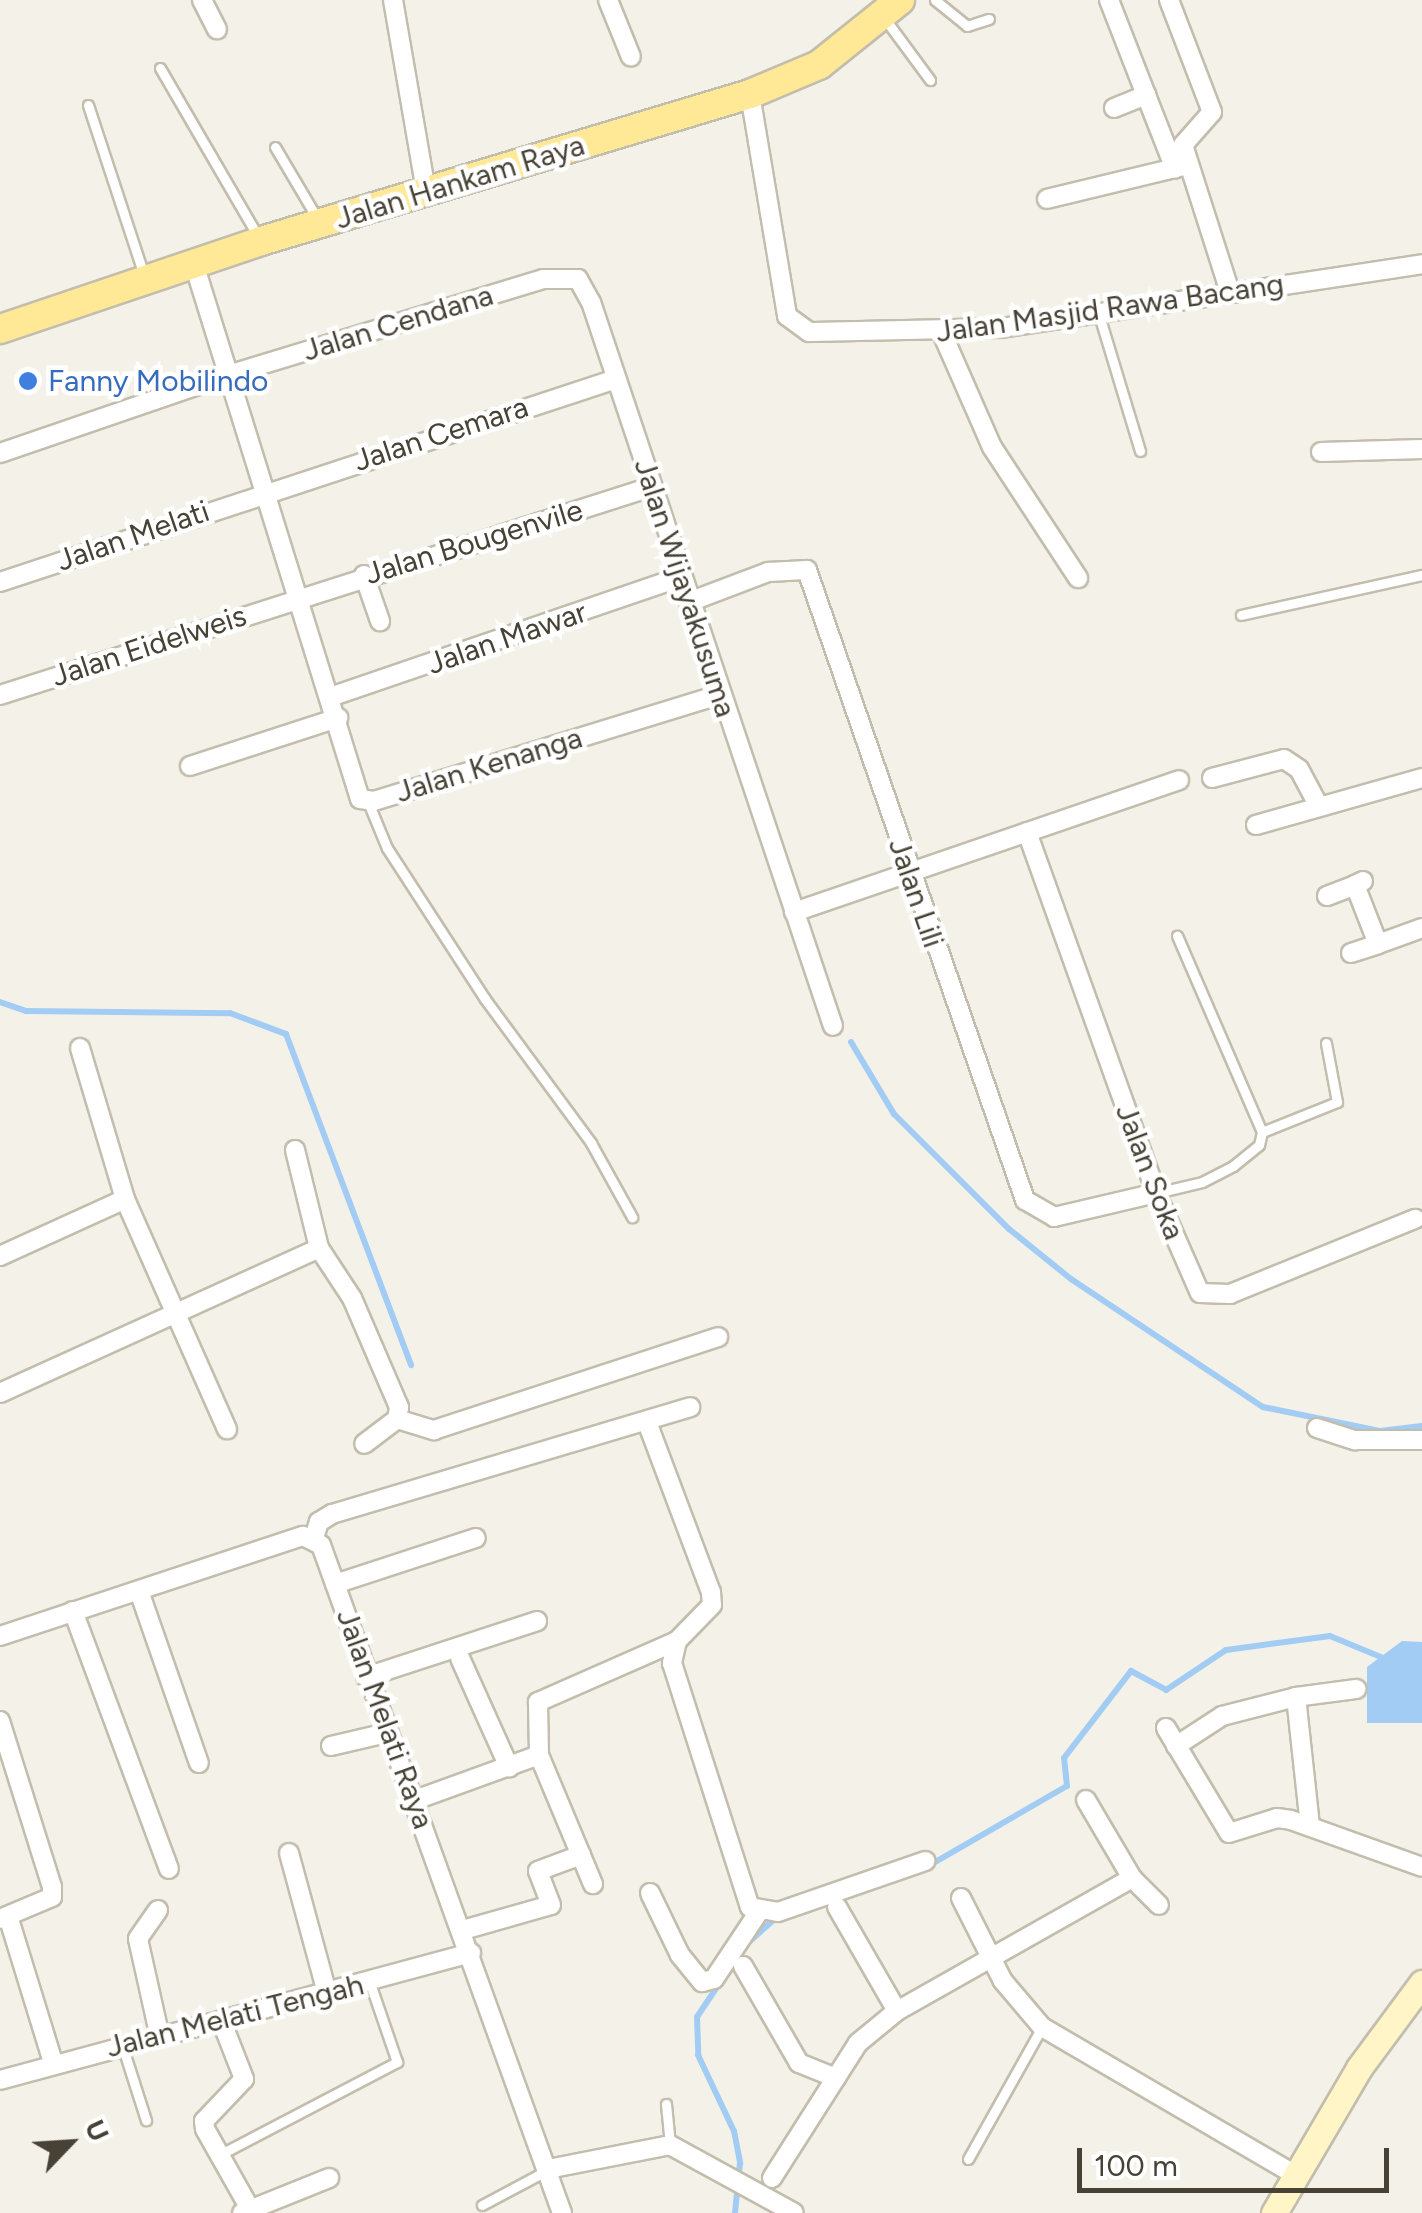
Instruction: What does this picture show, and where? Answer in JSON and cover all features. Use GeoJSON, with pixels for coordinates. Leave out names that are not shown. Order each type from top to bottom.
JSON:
{"type":"FeatureCollection","features":[{"type":"Feature","properties":{"kind":"main road","name":"Jalan Hankam Raya"},"geometry":{"type":"LineString","coordinates":[[0,329],[261,242],[750,94],[819,64],[892,8]]}},
{"type":"Feature","properties":{"kind":"street"},"geometry":{"type":"LineString","coordinates":[[202,0],[216,29]]}},
{"type":"Feature","properties":{"kind":"street"},"geometry":{"type":"LineString","coordinates":[[393,0],[426,191]]}},
{"type":"Feature","properties":{"kind":"street"},"geometry":{"type":"LineString","coordinates":[[608,0],[631,58]]}},
{"type":"Feature","properties":{"kind":"street"},"geometry":{"type":"LineString","coordinates":[[1109,0],[1230,292]]}},
{"type":"Feature","properties":{"kind":"street"},"geometry":{"type":"LineString","coordinates":[[1169,0],[1212,112],[1183,145],[1181,167]]}},
{"type":"Feature","properties":{"kind":"street","name":"Jalan Masjid Rawa Bacang"},"geometry":{"type":"LineString","coordinates":[[750,94],[787,316],[809,332],[834,336],[942,333],[1099,314],[1422,264]]}},
{"type":"Feature","properties":{"kind":"street"},"geometry":{"type":"LineString","coordinates":[[1114,108],[1146,96]]}},
{"type":"Feature","properties":{"kind":"street"},"geometry":{"type":"LineString","coordinates":[[1048,199],[1181,167]]}},
{"type":"Feature","properties":{"kind":"street","name":"Jalan Kenanga"},"geometry":{"type":"LineString","coordinates":[[194,264],[297,597],[332,696],[356,790],[368,802],[721,694]]}},
{"type":"Feature","properties":{"kind":"street","name":"Jalan Cendana"},"geometry":{"type":"LineString","coordinates":[[0,454],[231,374],[565,275]]}},
{"type":"Feature","properties":{"kind":"street","name":"Jalan Wijayakusuma"},"geometry":{"type":"LineString","coordinates":[[565,275],[585,286],[833,1026]]}},
{"type":"Feature","properties":{"kind":"street"},"geometry":{"type":"LineString","coordinates":[[942,333],[992,448],[1078,578]]}},
{"type":"Feature","properties":{"kind":"street","name":"Jalan Cemara"},"geometry":{"type":"LineString","coordinates":[[267,490],[616,379]]}},
{"type":"Feature","properties":{"kind":"street"},"geometry":{"type":"LineString","coordinates":[[1321,452],[1422,449]]}},
{"type":"Feature","properties":{"kind":"street","name":"Jalan Bougenvile"},"geometry":{"type":"LineString","coordinates":[[297,597],[651,487]]}},
{"type":"Feature","properties":{"kind":"street","name":"Jalan Melati"},"geometry":{"type":"LineString","coordinates":[[0,582],[267,490]]}},
{"type":"Feature","properties":{"kind":"street","name":"Jalan Lili"},"geometry":{"type":"LineString","coordinates":[[689,602],[768,572],[808,570],[909,872],[1026,1200],[1054,1217],[1156,1192]]}},
{"type":"Feature","properties":{"kind":"street"},"geometry":{"type":"LineString","coordinates":[[364,575],[380,622]]}},
{"type":"Feature","properties":{"kind":"street","name":"Jalan Mawar"},"geometry":{"type":"LineString","coordinates":[[332,696],[680,577]]}},
{"type":"Feature","properties":{"kind":"street","name":"Jalan Eidelweis"},"geometry":{"type":"LineString","coordinates":[[0,695],[297,597]]}},
{"type":"Feature","properties":{"kind":"street"},"geometry":{"type":"LineString","coordinates":[[190,766],[338,718]]}},
{"type":"Feature","properties":{"kind":"street"},"geometry":{"type":"LineString","coordinates":[[1212,778],[1284,758],[1299,769],[1317,803]]}},
{"type":"Feature","properties":{"kind":"street"},"geometry":{"type":"LineString","coordinates":[[1256,824],[1317,803],[1422,778]]}},
{"type":"Feature","properties":{"kind":"street"},"geometry":{"type":"LineString","coordinates":[[794,912],[1179,780]]}},
{"type":"Feature","properties":{"kind":"street","name":"Jalan Soka"},"geometry":{"type":"LineString","coordinates":[[1027,832],[1156,1192],[1200,1293],[1230,1294],[1415,1218]]}},
{"type":"Feature","properties":{"kind":"street"},"geometry":{"type":"LineString","coordinates":[[1327,896],[1359,883],[1378,944]]}},
{"type":"Feature","properties":{"kind":"street"},"geometry":{"type":"LineString","coordinates":[[1351,954],[1422,928]]}},
{"type":"Feature","properties":{"kind":"street"},"geometry":{"type":"LineString","coordinates":[[80,1048],[124,1200],[227,1428]]}},
{"type":"Feature","properties":{"kind":"street"},"geometry":{"type":"LineString","coordinates":[[295,1150],[319,1248],[352,1298],[399,1407],[397,1419],[364,1444]]}},
{"type":"Feature","properties":{"kind":"street"},"geometry":{"type":"LineString","coordinates":[[0,1256],[124,1200]]}},
{"type":"Feature","properties":{"kind":"street"},"geometry":{"type":"LineString","coordinates":[[0,1392],[319,1248]]}},
{"type":"Feature","properties":{"kind":"street"},"geometry":{"type":"LineString","coordinates":[[397,1419],[434,1430],[718,1337]]}},
{"type":"Feature","properties":{"kind":"street"},"geometry":{"type":"LineString","coordinates":[[0,1636],[303,1536],[314,1538],[318,1522],[332,1514],[690,1407]]}},
{"type":"Feature","properties":{"kind":"street"},"geometry":{"type":"LineString","coordinates":[[647,1422],[711,1592],[712,1605],[670,1652],[758,1913]]}},
{"type":"Feature","properties":{"kind":"street"},"geometry":{"type":"LineString","coordinates":[[1317,1428],[1355,1440],[1422,1440]]}},
{"type":"Feature","properties":{"kind":"street","name":"Jalan Melati Raya"},"geometry":{"type":"LineString","coordinates":[[314,1538],[335,1584],[366,1677],[463,1930],[562,2213]]}},
{"type":"Feature","properties":{"kind":"street"},"geometry":{"type":"LineString","coordinates":[[335,1584],[476,1538]]}},
{"type":"Feature","properties":{"kind":"street"},"geometry":{"type":"LineString","coordinates":[[139,1592],[198,1763]]}},
{"type":"Feature","properties":{"kind":"street"},"geometry":{"type":"LineString","coordinates":[[73,1611],[169,1869]]}},
{"type":"Feature","properties":{"kind":"street"},"geometry":{"type":"LineString","coordinates":[[366,1677],[537,1622]]}},
{"type":"Feature","properties":{"kind":"street"},"geometry":{"type":"LineString","coordinates":[[593,1884],[539,1755],[538,1702],[677,1641]]}},
{"type":"Feature","properties":{"kind":"street"},"geometry":{"type":"LineString","coordinates":[[460,1658],[509,1768]]}},
{"type":"Feature","properties":{"kind":"street"},"geometry":{"type":"LineString","coordinates":[[1176,1746],[1222,1716],[1296,1697],[1356,1689]]}},
{"type":"Feature","properties":{"kind":"street"},"geometry":{"type":"LineString","coordinates":[[1296,1697],[1310,1826]]}},
{"type":"Feature","properties":{"kind":"street"},"geometry":{"type":"LineString","coordinates":[[0,1722],[52,1886],[52,1898],[4,1917],[53,2062]]}},
{"type":"Feature","properties":{"kind":"street"},"geometry":{"type":"LineString","coordinates":[[1166,1728],[1229,1832],[1277,1818],[1422,1867]]}},
{"type":"Feature","properties":{"kind":"street"},"geometry":{"type":"LineString","coordinates":[[332,1746],[387,1733]]}},
{"type":"Feature","properties":{"kind":"street"},"geometry":{"type":"LineString","coordinates":[[415,1800],[539,1755]]}},
{"type":"Feature","properties":{"kind":"street"},"geometry":{"type":"LineString","coordinates":[[1086,1800],[1132,1878],[1159,1905]]}},
{"type":"Feature","properties":{"kind":"street"},"geometry":{"type":"LineString","coordinates":[[289,1853],[327,1993]]}},
{"type":"Feature","properties":{"kind":"street"},"geometry":{"type":"LineString","coordinates":[[463,1930],[551,1905],[538,1871],[581,1855]]}},
{"type":"Feature","properties":{"kind":"street"},"geometry":{"type":"LineString","coordinates":[[758,1913],[778,1912],[924,1861]]}},
{"type":"Feature","properties":{"kind":"street"},"geometry":{"type":"LineString","coordinates":[[772,2178],[858,2043],[897,2011],[1132,1878]]}},
{"type":"Feature","properties":{"kind":"street"},"geometry":{"type":"LineString","coordinates":[[650,1892],[680,1955],[702,1982],[714,1979],[758,1913]]}},
{"type":"Feature","properties":{"kind":"street"},"geometry":{"type":"LineString","coordinates":[[961,1898],[1022,2008],[1042,2027],[1294,2174]]}},
{"type":"Feature","properties":{"kind":"street"},"geometry":{"type":"LineString","coordinates":[[837,1908],[897,2011]]}},
{"type":"Feature","properties":{"kind":"street"},"geometry":{"type":"LineString","coordinates":[[158,1910],[138,1939],[160,2033]]}},
{"type":"Feature","properties":{"kind":"street","name":"Jalan Melati Tengah"},"geometry":{"type":"LineString","coordinates":[[0,2080],[160,2033],[223,2025],[471,1953]]}},
{"type":"Feature","properties":{"kind":"street"},"geometry":{"type":"LineString","coordinates":[[743,1966],[799,2063],[836,2078]]}},
{"type":"Feature","properties":{"kind":"street"},"geometry":{"type":"LineString","coordinates":[[1278,2211],[1294,2174],[1422,1983]]}},
{"type":"Feature","properties":{"kind":"street"},"geometry":{"type":"LineString","coordinates":[[223,2025],[244,2079],[204,2122],[246,2211],[330,2178]]}},
{"type":"Feature","properties":{"kind":"street"},"geometry":{"type":"LineString","coordinates":[[548,2170],[670,2145],[794,2213]]}},
{"type":"Feature","properties":{"kind":"lane"},"geometry":{"type":"LineString","coordinates":[[937,2],[967,26],[989,19]]}},
{"type":"Feature","properties":{"kind":"lane"},"geometry":{"type":"LineString","coordinates":[[892,8],[930,80]]}},
{"type":"Feature","properties":{"kind":"lane"},"geometry":{"type":"LineString","coordinates":[[160,68],[261,242]]}},
{"type":"Feature","properties":{"kind":"lane"},"geometry":{"type":"LineString","coordinates":[[88,105],[145,281]]}},
{"type":"Feature","properties":{"kind":"lane"},"geometry":{"type":"LineString","coordinates":[[275,147],[321,224]]}},
{"type":"Feature","properties":{"kind":"lane"},"geometry":{"type":"LineString","coordinates":[[1099,314],[1140,451]]}},
{"type":"Feature","properties":{"kind":"lane"},"geometry":{"type":"LineString","coordinates":[[1241,614],[1422,575]]}},
{"type":"Feature","properties":{"kind":"lane"},"geometry":{"type":"LineString","coordinates":[[368,802],[387,848],[485,1000],[592,1144],[632,1218]]}},
{"type":"Feature","properties":{"kind":"lane"},"geometry":{"type":"LineString","coordinates":[[1156,1192],[1202,1182],[1233,1166],[1258,1144],[1262,1132],[1177,936]]}},
{"type":"Feature","properties":{"kind":"lane"},"geometry":{"type":"LineString","coordinates":[[1262,1132],[1338,1102],[1326,1043]]}},
{"type":"Feature","properties":{"kind":"lane"},"geometry":{"type":"LineString","coordinates":[[221,2154],[398,2062],[370,1983]]}},
{"type":"Feature","properties":{"kind":"lane"},"geometry":{"type":"LineString","coordinates":[[968,2160],[1042,2027]]}},
{"type":"Feature","properties":{"kind":"lane"},"geometry":{"type":"LineString","coordinates":[[121,2043],[146,2120]]}},
{"type":"Feature","properties":{"kind":"lane"},"geometry":{"type":"LineString","coordinates":[[666,2104],[670,2145]]}},
{"type":"Feature","properties":{"kind":"lane"},"geometry":{"type":"LineString","coordinates":[[482,2205],[548,2170]]}},
{"type":"Feature","properties":{"kind":"water"},"geometry":{"type":"Polygon","coordinates":[[[1402,1641],[1422,1642],[1422,1723],[1367,1723],[1367,1667],[1402,1641]]]}},
{"type":"Feature","properties":{"kind":"waterway"},"geometry":{"type":"LineString","coordinates":[[0,1002],[26,1011],[230,1013],[286,1034],[411,1365]]}},
{"type":"Feature","properties":{"kind":"waterway"},"geometry":{"type":"LineString","coordinates":[[851,1042],[894,1114],[1009,1229],[1071,1279],[1263,1407],[1380,1431],[1422,1426]]}},
{"type":"Feature","properties":{"kind":"waterway"},"geometry":{"type":"LineString","coordinates":[[930,1865],[1067,1786],[1064,1758],[1131,1671],[1166,1690],[1226,1650],[1330,1636],[1381,1657]]}},
{"type":"Feature","properties":{"kind":"waterway"},"geometry":{"type":"LineString","coordinates":[[749,1942],[776,1918]]}},
{"type":"Feature","properties":{"kind":"waterway"},"geometry":{"type":"LineString","coordinates":[[721,1981],[697,2017],[698,2055],[734,2131],[740,2163],[735,2213]]}},
{"type":"Feature","properties":{"kind":"place","name":"Fanny Mobilindo"},"geometry":{"type":"Point","coordinates":[28,381]}}]}
